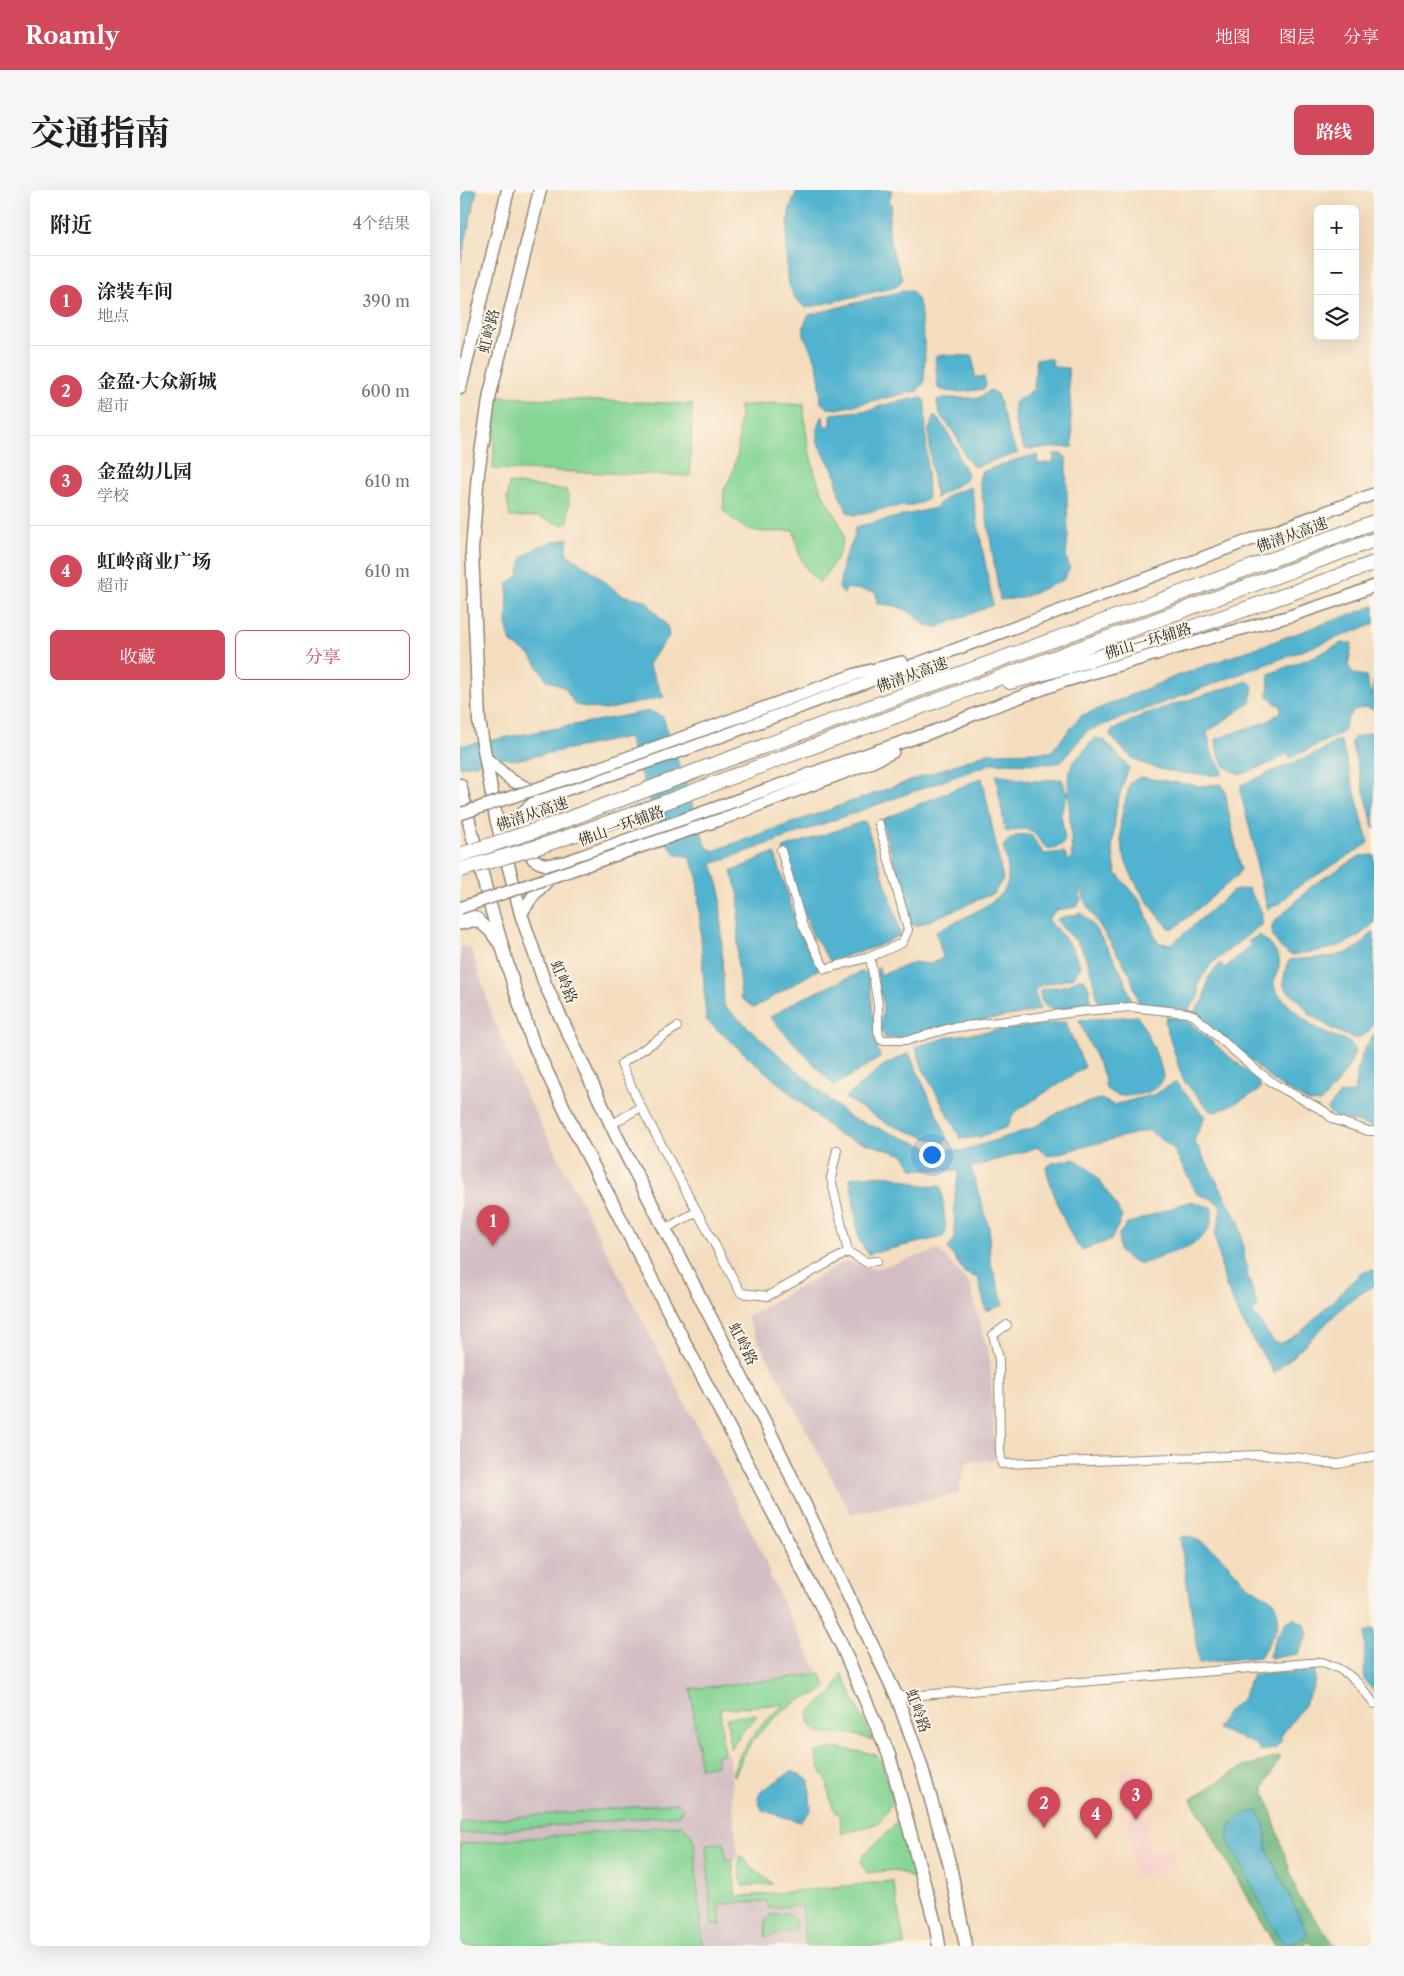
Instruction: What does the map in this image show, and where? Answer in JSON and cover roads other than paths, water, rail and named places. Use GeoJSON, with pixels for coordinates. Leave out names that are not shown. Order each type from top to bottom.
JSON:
{"type":"FeatureCollection","features":[{"type":"Feature","properties":{"kind":"highway","name":"佛清从高速"},"geometry":{"type":"LineString","coordinates":[[460,855],[587,812],[707,766],[1374,522]]}},
{"type":"Feature","properties":{"kind":"highway","name":"佛清从高速"},"geometry":{"type":"LineString","coordinates":[[460,870],[541,846],[639,812],[1374,540]]}},
{"type":"Feature","properties":{"kind":"highway"},"geometry":{"type":"LineString","coordinates":[[937,701],[1058,670],[1208,623],[1374,564]]}},
{"type":"Feature","properties":{"kind":"highway"},"geometry":{"type":"LineString","coordinates":[[460,910],[477,920]]}},
{"type":"Feature","properties":{"kind":"main road","name":"虹岭路"},"geometry":{"type":"LineString","coordinates":[[460,388],[508,190]]}},
{"type":"Feature","properties":{"kind":"main road","name":"虹岭路"},"geometry":{"type":"LineString","coordinates":[[540,190],[490,394],[478,473],[472,550],[479,721],[496,818],[521,914],[545,984],[611,1125],[769,1430],[897,1697],[921,1766],[950,1866],[966,1946]]}},
{"type":"Feature","properties":{"kind":"main road"},"geometry":{"type":"LineString","coordinates":[[460,814],[611,764],[856,674],[959,648],[1374,494]]}},
{"type":"Feature","properties":{"kind":"main road","name":"佛山一环辅路"},"geometry":{"type":"LineString","coordinates":[[460,910],[725,818],[872,762],[932,732],[988,708],[1062,682],[1287,617],[1374,586]]}},
{"type":"Feature","properties":{"kind":"main road","name":"佛山一环辅路"},"geometry":{"type":"LineString","coordinates":[[932,732],[565,862],[547,864],[540,863],[533,858],[521,820],[524,811],[533,804],[556,794],[635,768],[959,648]]}},
{"type":"Feature","properties":{"kind":"main road"},"geometry":{"type":"LineString","coordinates":[[487,759],[520,786],[537,794],[556,794]]}},
{"type":"Feature","properties":{"kind":"main road"},"geometry":{"type":"LineString","coordinates":[[460,785],[502,946],[533,1043],[574,1129],[828,1616],[870,1708],[890,1755],[936,1927],[939,1946]]}},
{"type":"Feature","properties":{"kind":"main road"},"geometry":{"type":"LineString","coordinates":[[521,914],[533,896],[565,862]]}},
{"type":"Feature","properties":{"kind":"main road"},"geometry":{"type":"LineString","coordinates":[[460,924],[477,920],[490,930],[502,946]]}},
{"type":"Feature","properties":{"kind":"street"},"geometry":{"type":"LineString","coordinates":[[780,850],[802,924],[825,969],[870,957],[902,943],[908,930],[878,824]]}},
{"type":"Feature","properties":{"kind":"street"},"geometry":{"type":"LineString","coordinates":[[870,957],[878,1005],[878,1031],[881,1040],[909,1040],[950,1028],[1131,1007],[1187,1012],[1276,1085],[1324,1111],[1333,1119],[1368,1131],[1374,1131]]}},
{"type":"Feature","properties":{"kind":"street"},"geometry":{"type":"LineString","coordinates":[[677,1027],[621,1064],[641,1107],[696,1212],[741,1293],[768,1296],[848,1252]]}},
{"type":"Feature","properties":{"kind":"street"},"geometry":{"type":"LineString","coordinates":[[611,1125],[641,1107]]}},
{"type":"Feature","properties":{"kind":"street"},"geometry":{"type":"LineString","coordinates":[[837,1150],[831,1178],[848,1252],[866,1262],[877,1261]]}},
{"type":"Feature","properties":{"kind":"street"},"geometry":{"type":"LineString","coordinates":[[665,1229],[696,1212]]}},
{"type":"Feature","properties":{"kind":"street"},"geometry":{"type":"LineString","coordinates":[[1007,1325],[993,1335],[999,1359],[1000,1452],[1002,1464],[1260,1455],[1303,1458],[1339,1464],[1374,1456]]}},
{"type":"Feature","properties":{"kind":"street"},"geometry":{"type":"LineString","coordinates":[[897,1697],[1322,1662],[1334,1666],[1360,1683],[1374,1704]]}},
{"type":"Feature","properties":{"kind":"water"},"geometry":{"type":"Polygon","coordinates":[[[460,190],[477,190],[460,264],[460,190]]]}},
{"type":"Feature","properties":{"kind":"water"},"geometry":{"type":"Polygon","coordinates":[[[797,190],[892,190],[889,202],[892,204],[889,225],[890,243],[903,279],[896,287],[805,308],[794,297],[787,279],[786,247],[789,211],[797,190]]]}},
{"type":"Feature","properties":{"kind":"water"},"geometry":{"type":"Polygon","coordinates":[[[906,290],[913,292],[920,306],[925,352],[924,383],[917,391],[837,409],[828,408],[821,403],[817,364],[805,338],[805,322],[809,315],[906,290]]]}},
{"type":"Feature","properties":{"kind":"water"},"geometry":{"type":"Polygon","coordinates":[[[937,355],[973,356],[975,377],[984,377],[986,385],[984,389],[954,392],[938,388],[935,358],[937,355]]]}},
{"type":"Feature","properties":{"kind":"water"},"geometry":{"type":"Polygon","coordinates":[[[1036,359],[1052,359],[1053,367],[1068,368],[1073,447],[1025,449],[1020,438],[1015,422],[1014,403],[1034,389],[1036,359]]]}},
{"type":"Feature","properties":{"kind":"water"},"geometry":{"type":"Polygon","coordinates":[[[991,390],[997,394],[1011,440],[1018,453],[974,467],[964,455],[955,434],[941,416],[937,400],[945,398],[979,398],[991,390]]]}},
{"type":"Feature","properties":{"kind":"water"},"geometry":{"type":"Polygon","coordinates":[[[921,397],[925,402],[928,497],[923,502],[908,506],[854,515],[847,512],[839,494],[834,473],[821,450],[817,438],[819,424],[823,416],[824,426],[831,426],[831,414],[871,410],[883,405],[921,397]]]}},
{"type":"Feature","properties":{"kind":"water"},"geometry":{"type":"Polygon","coordinates":[[[934,415],[945,428],[957,449],[959,460],[968,474],[966,480],[936,498],[931,466],[929,430],[934,415]]]}},
{"type":"Feature","properties":{"kind":"water"},"geometry":{"type":"Polygon","coordinates":[[[1054,454],[1061,454],[1066,457],[1068,537],[1066,557],[1070,568],[1063,580],[1022,598],[1000,600],[979,481],[981,472],[1018,459],[1037,455],[1038,464],[1054,462],[1054,454]]]}},
{"type":"Feature","properties":{"kind":"water"},"geometry":{"type":"Polygon","coordinates":[[[971,487],[993,605],[935,628],[927,625],[905,609],[877,604],[876,592],[846,588],[844,594],[839,588],[844,560],[854,538],[855,527],[935,508],[950,494],[971,487]]]}},
{"type":"Feature","properties":{"kind":"water"},"geometry":{"type":"Polygon","coordinates":[[[568,538],[566,554],[591,570],[621,595],[645,600],[667,626],[669,636],[648,664],[664,697],[605,710],[575,705],[565,688],[547,680],[530,655],[511,643],[507,628],[508,583],[518,576],[523,557],[539,546],[568,538]]]}},
{"type":"Feature","properties":{"kind":"water"},"geometry":{"type":"Polygon","coordinates":[[[1374,606],[1374,624],[1087,731],[1061,762],[1051,764],[993,763],[712,864],[720,890],[724,1006],[849,1117],[927,1147],[962,1151],[1033,1128],[1064,1109],[1100,1099],[1114,1105],[1155,1094],[1176,1082],[1205,1117],[1194,1140],[1239,1222],[1248,1279],[1259,1307],[1252,1311],[1274,1342],[1282,1343],[1300,1333],[1362,1272],[1374,1270],[1374,1285],[1348,1302],[1274,1373],[1240,1318],[1225,1283],[1215,1235],[1221,1206],[1210,1198],[1197,1194],[1173,1148],[1148,1130],[1048,1156],[1038,1147],[971,1168],[989,1228],[990,1261],[1004,1305],[986,1311],[978,1278],[965,1273],[948,1249],[954,1239],[955,1195],[959,1171],[913,1169],[904,1155],[838,1135],[706,1020],[697,873],[688,856],[676,855],[662,836],[628,737],[515,760],[504,758],[460,767],[460,746],[650,711],[663,717],[706,846],[713,851],[988,753],[1051,752],[1081,716],[1174,677],[1374,606]]]}},
{"type":"Feature","properties":{"kind":"water"},"geometry":{"type":"Polygon","coordinates":[[[1342,643],[1352,643],[1348,666],[1354,674],[1366,676],[1371,696],[1374,680],[1374,710],[1366,707],[1355,710],[1348,718],[1342,733],[1290,758],[1286,754],[1276,761],[1240,775],[1229,769],[1219,757],[1216,739],[1268,721],[1281,712],[1281,706],[1268,696],[1269,674],[1342,643]]]}},
{"type":"Feature","properties":{"kind":"water"},"geometry":{"type":"Polygon","coordinates":[[[1248,681],[1253,686],[1250,703],[1207,732],[1212,754],[1223,771],[1221,775],[1177,772],[1156,768],[1136,760],[1110,736],[1111,731],[1145,714],[1248,681]]]}},
{"type":"Feature","properties":{"kind":"water"},"geometry":{"type":"Polygon","coordinates":[[[1374,732],[1374,828],[1351,742],[1355,737],[1374,732]]]}},
{"type":"Feature","properties":{"kind":"water"},"geometry":{"type":"Polygon","coordinates":[[[1095,738],[1105,741],[1129,767],[1117,803],[1112,847],[1116,873],[1141,901],[1158,943],[1172,944],[1233,891],[1248,888],[1262,913],[1262,924],[1211,964],[1198,984],[1199,997],[1187,1011],[1139,1004],[1130,974],[1086,904],[1082,891],[1079,889],[1081,901],[1076,907],[1056,910],[1048,919],[1070,945],[1081,967],[1072,978],[1042,985],[1034,990],[1040,1009],[945,1027],[904,1038],[885,1038],[881,1029],[883,1003],[877,980],[878,967],[881,975],[915,962],[930,964],[943,958],[936,931],[978,910],[998,896],[1005,888],[1008,872],[1003,846],[1006,843],[1019,835],[1031,835],[1044,854],[1064,852],[1068,861],[1072,858],[1068,780],[1072,764],[1095,738]]]}},
{"type":"Feature","properties":{"kind":"water"},"geometry":{"type":"Polygon","coordinates":[[[1336,741],[1341,741],[1368,841],[1366,845],[1294,889],[1281,903],[1268,909],[1257,872],[1255,850],[1241,794],[1241,785],[1323,750],[1336,741]]]}},
{"type":"Feature","properties":{"kind":"water"},"geometry":{"type":"Polygon","coordinates":[[[996,775],[1032,781],[1062,779],[1067,795],[1061,814],[1065,839],[1062,845],[1049,850],[1028,830],[1008,832],[1005,830],[996,775]]]}},
{"type":"Feature","properties":{"kind":"water"},"geometry":{"type":"Polygon","coordinates":[[[1140,777],[1200,786],[1221,784],[1225,790],[1241,869],[1237,876],[1175,928],[1169,928],[1141,892],[1133,879],[1123,851],[1121,821],[1124,806],[1130,783],[1140,777]]]}},
{"type":"Feature","properties":{"kind":"water"},"geometry":{"type":"Polygon","coordinates":[[[982,778],[1003,879],[994,893],[917,926],[910,924],[906,900],[881,820],[982,778]]]}},
{"type":"Feature","properties":{"kind":"water"},"geometry":{"type":"Polygon","coordinates":[[[865,821],[897,919],[900,935],[878,946],[830,961],[812,934],[783,848],[865,821]]]}},
{"type":"Feature","properties":{"kind":"water"},"geometry":{"type":"Polygon","coordinates":[[[775,854],[797,925],[819,969],[754,1008],[741,998],[737,958],[739,895],[731,872],[767,855],[775,854]]]}},
{"type":"Feature","properties":{"kind":"water"},"geometry":{"type":"Polygon","coordinates":[[[1374,855],[1374,923],[1364,932],[1336,947],[1292,955],[1276,942],[1272,932],[1273,923],[1313,885],[1360,856],[1374,855]]]}},
{"type":"Feature","properties":{"kind":"water"},"geometry":{"type":"Polygon","coordinates":[[[1082,913],[1097,931],[1120,970],[1130,995],[1131,1005],[1102,1006],[1098,1001],[1085,955],[1076,941],[1057,921],[1059,918],[1082,913]]]}},
{"type":"Feature","properties":{"kind":"water"},"geometry":{"type":"Polygon","coordinates":[[[1374,931],[1374,1023],[1367,1033],[1356,1039],[1332,1029],[1311,1015],[1298,999],[1285,989],[1283,983],[1287,964],[1290,960],[1341,955],[1359,946],[1374,931]]]}},
{"type":"Feature","properties":{"kind":"water"},"geometry":{"type":"Polygon","coordinates":[[[1260,935],[1278,956],[1279,966],[1274,985],[1279,994],[1305,1020],[1325,1033],[1346,1040],[1355,1049],[1346,1071],[1320,1103],[1309,1102],[1279,1085],[1196,1014],[1195,1010],[1204,1000],[1208,978],[1220,963],[1225,968],[1251,945],[1248,941],[1260,935]]]}},
{"type":"Feature","properties":{"kind":"water"},"geometry":{"type":"Polygon","coordinates":[[[861,972],[869,973],[875,1037],[880,1058],[834,1086],[770,1017],[797,1001],[861,972]]]}},
{"type":"Feature","properties":{"kind":"water"},"geometry":{"type":"Polygon","coordinates":[[[1078,979],[1084,979],[1088,985],[1090,999],[1088,1006],[1065,1010],[1050,1009],[1041,999],[1040,990],[1068,985],[1078,979]]]}},
{"type":"Feature","properties":{"kind":"water"},"geometry":{"type":"Polygon","coordinates":[[[1137,1016],[1153,1046],[1163,1077],[1158,1086],[1153,1090],[1124,1096],[1112,1093],[1106,1089],[1104,1076],[1079,1020],[1137,1016]]]}},
{"type":"Feature","properties":{"kind":"water"},"geometry":{"type":"Polygon","coordinates":[[[1166,1017],[1185,1019],[1256,1079],[1261,1087],[1257,1092],[1217,1112],[1210,1111],[1183,1080],[1165,1023],[1166,1017]]]}},
{"type":"Feature","properties":{"kind":"water"},"geometry":{"type":"Polygon","coordinates":[[[1065,1022],[1085,1067],[1015,1112],[1007,1127],[980,1137],[961,1139],[923,1069],[916,1047],[952,1036],[1065,1022]]]}},
{"type":"Feature","properties":{"kind":"water"},"geometry":{"type":"Polygon","coordinates":[[[1374,1034],[1374,1127],[1333,1116],[1327,1110],[1340,1094],[1354,1093],[1362,1055],[1374,1034]]]}},
{"type":"Feature","properties":{"kind":"water"},"geometry":{"type":"Polygon","coordinates":[[[909,1053],[948,1139],[942,1143],[888,1124],[845,1098],[884,1065],[909,1053]]]}},
{"type":"Feature","properties":{"kind":"water"},"geometry":{"type":"Polygon","coordinates":[[[1073,1159],[1088,1168],[1095,1176],[1108,1193],[1122,1217],[1111,1240],[1082,1250],[1077,1245],[1066,1225],[1055,1198],[1046,1167],[1053,1163],[1073,1159]]]}},
{"type":"Feature","properties":{"kind":"water"},"geometry":{"type":"Polygon","coordinates":[[[860,1176],[891,1176],[923,1185],[941,1186],[946,1232],[943,1237],[868,1254],[859,1240],[850,1178],[860,1176]]]}},
{"type":"Feature","properties":{"kind":"water"},"geometry":{"type":"Polygon","coordinates":[[[1191,1201],[1212,1208],[1212,1218],[1209,1227],[1205,1234],[1192,1245],[1143,1263],[1133,1261],[1119,1251],[1119,1234],[1127,1224],[1191,1201]]]}},
{"type":"Feature","properties":{"kind":"water"},"geometry":{"type":"Polygon","coordinates":[[[1185,1536],[1210,1548],[1246,1584],[1273,1600],[1277,1609],[1278,1623],[1273,1636],[1260,1657],[1199,1663],[1180,1538],[1185,1536]]]}},
{"type":"Feature","properties":{"kind":"water"},"geometry":{"type":"Polygon","coordinates":[[[1294,1618],[1305,1625],[1308,1634],[1298,1654],[1271,1658],[1269,1656],[1277,1636],[1286,1622],[1294,1618]]]}},
{"type":"Feature","properties":{"kind":"water"},"geometry":{"type":"Polygon","coordinates":[[[1374,1629],[1374,1691],[1364,1680],[1365,1632],[1374,1629]]]}},
{"type":"Feature","properties":{"kind":"water"},"geometry":{"type":"Polygon","coordinates":[[[1315,1671],[1315,1679],[1309,1696],[1281,1736],[1281,1742],[1275,1749],[1261,1751],[1253,1743],[1217,1729],[1226,1713],[1243,1698],[1252,1675],[1315,1671]]]}},
{"type":"Feature","properties":{"kind":"water"},"geometry":{"type":"Polygon","coordinates":[[[792,1771],[809,1780],[811,1810],[800,1822],[762,1810],[758,1800],[760,1792],[792,1771]]]}},
{"type":"Feature","properties":{"kind":"water"},"geometry":{"type":"Polygon","coordinates":[[[1258,1811],[1265,1824],[1267,1849],[1308,1935],[1286,1945],[1278,1936],[1228,1840],[1231,1824],[1245,1814],[1258,1811]]]}},
{"type":"Feature","properties":{"kind":"place","name":"涂装车间"},"geometry":{"type":"Point","coordinates":[493,1246]}},
{"type":"Feature","properties":{"kind":"place","name":"金盈幼儿园"},"geometry":{"type":"Point","coordinates":[1136,1820]}},
{"type":"Feature","properties":{"kind":"place","name":"金盈·大众新城"},"geometry":{"type":"Point","coordinates":[1044,1828]}},
{"type":"Feature","properties":{"kind":"place","name":"虹岭商业广场"},"geometry":{"type":"Point","coordinates":[1096,1839]}}]}
